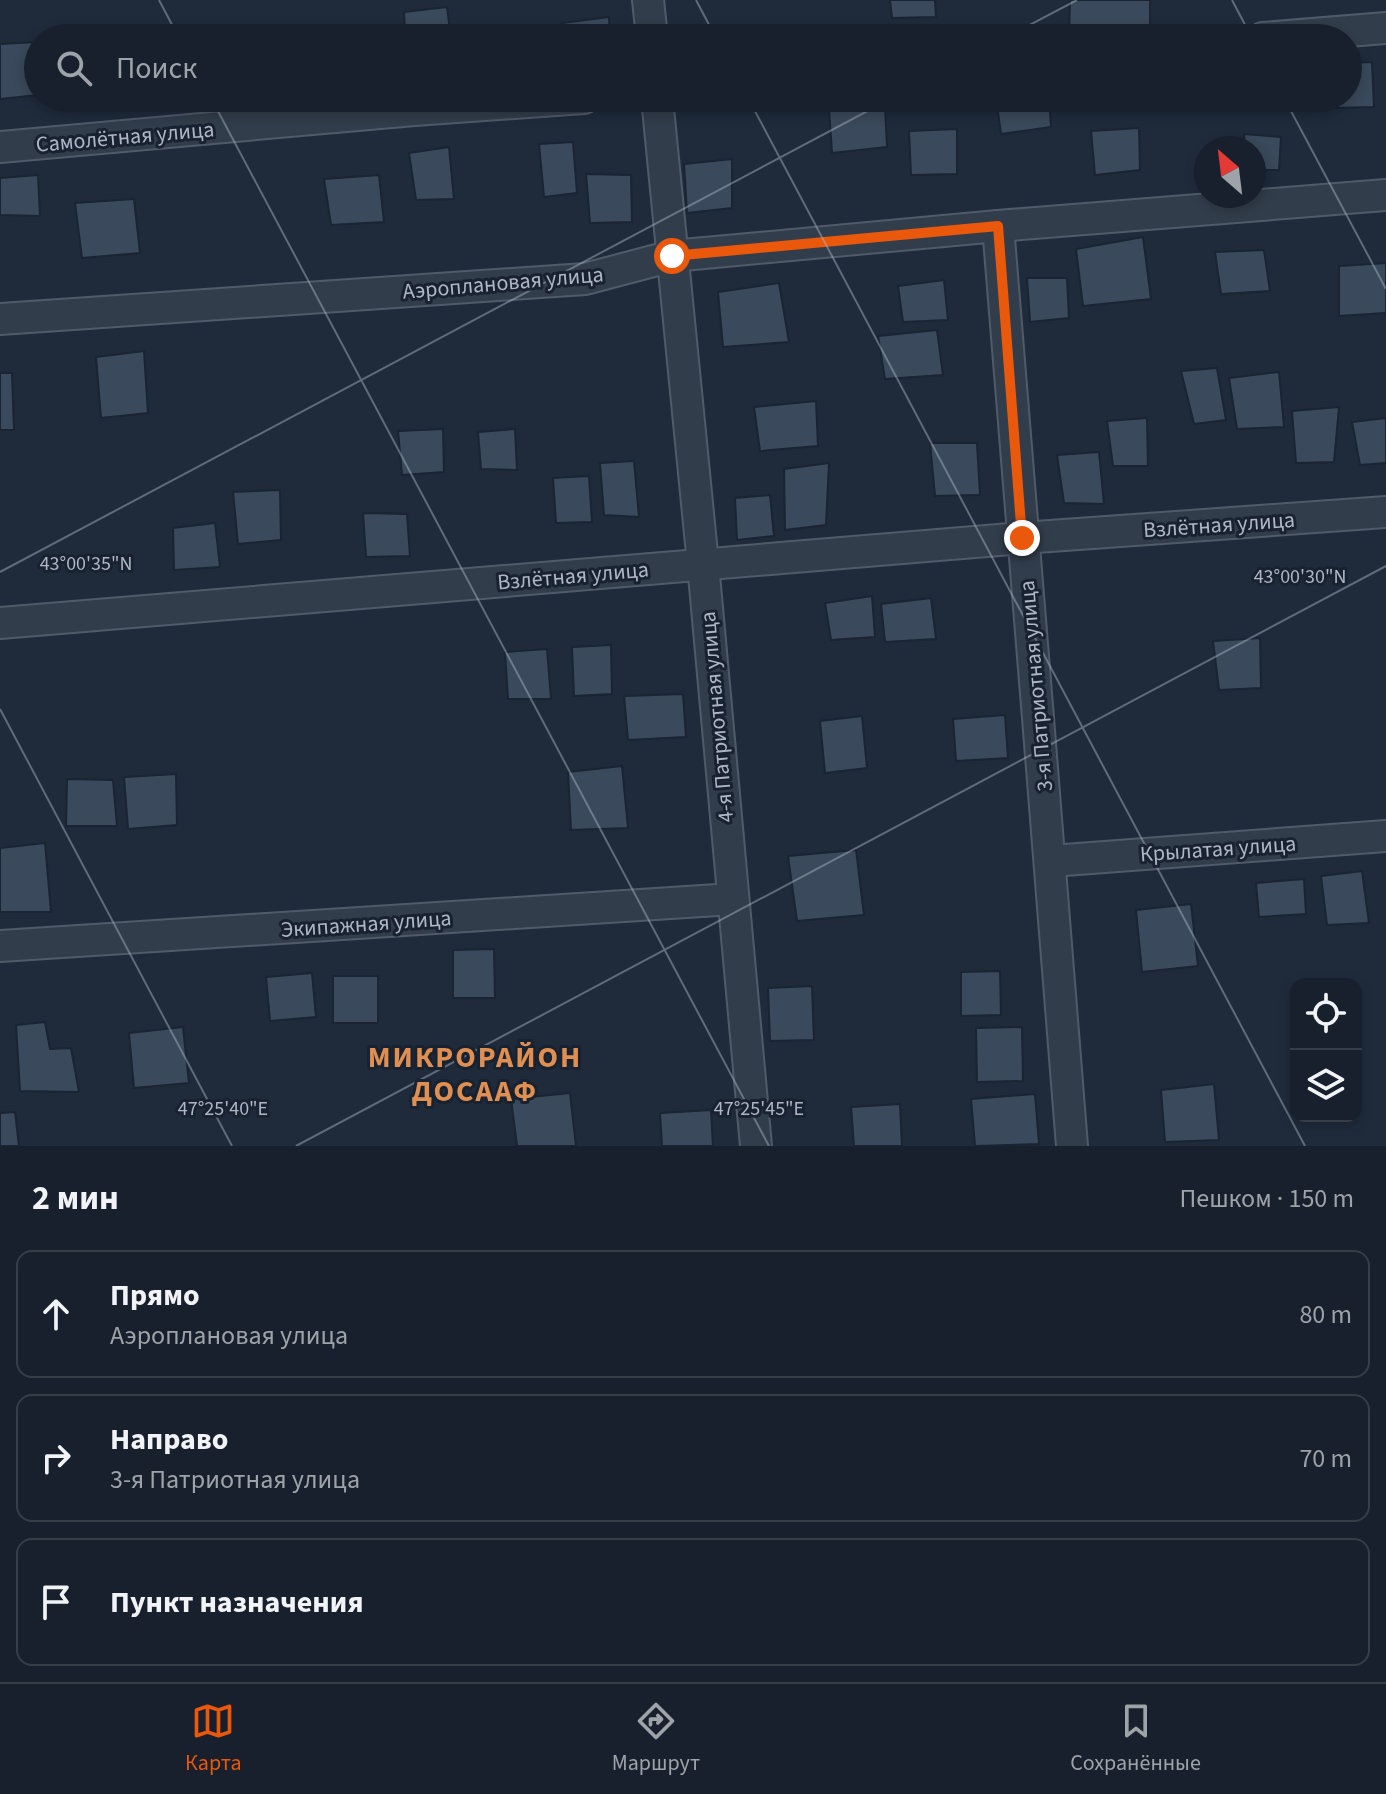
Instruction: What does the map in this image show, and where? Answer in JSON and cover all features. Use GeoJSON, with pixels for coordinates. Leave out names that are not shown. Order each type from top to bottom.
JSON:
{"type":"FeatureCollection","features":[{"type":"Feature","properties":{"kind":"street"},"geometry":{"type":"LineString","coordinates":[[648,0],[651,24]]}},
{"type":"Feature","properties":{"kind":"street"},"geometry":{"type":"LineString","coordinates":[[1362,30],[1386,28]]}},
{"type":"Feature","properties":{"kind":"street","name":"Самолётная улица"},"geometry":{"type":"LineString","coordinates":[[0,147],[392,112]]}},
{"type":"Feature","properties":{"kind":"street","name":"4-я Патриотная улица"},"geometry":{"type":"LineString","coordinates":[[658,112],[756,1146]]}},
{"type":"Feature","properties":{"kind":"street","name":"Аэроплановая улица"},"geometry":{"type":"LineString","coordinates":[[0,319],[585,279],[672,256],[1386,195]]}},
{"type":"Feature","properties":{"kind":"street","name":"3-я Патриотная улица"},"geometry":{"type":"LineString","coordinates":[[998,226],[1072,1146]]}},
{"type":"Feature","properties":{"kind":"street","name":"Взлётная улица"},"geometry":{"type":"LineString","coordinates":[[0,623],[1022,538],[1386,512]]}},
{"type":"Feature","properties":{"kind":"street","name":"Крылатая улица"},"geometry":{"type":"LineString","coordinates":[[1051,861],[1386,836]]}},
{"type":"Feature","properties":{"kind":"street","name":"Экипажная улица"},"geometry":{"type":"LineString","coordinates":[[0,946],[733,899]]}},
{"type":"Feature","properties":{"kind":"building"},"geometry":{"type":"Polygon","coordinates":[[[890,0],[935,0],[936,17],[892,18],[890,0]]]}},
{"type":"Feature","properties":{"kind":"building"},"geometry":{"type":"Polygon","coordinates":[[[1070,0],[1150,0],[1150,24],[1069,24],[1070,0]]]}},
{"type":"Feature","properties":{"kind":"building"},"geometry":{"type":"Polygon","coordinates":[[[447,7],[449,24],[404,24],[404,12],[447,7]]]}},
{"type":"Feature","properties":{"kind":"building"},"geometry":{"type":"Polygon","coordinates":[[[609,17],[609,24],[562,23],[609,17]]]}},
{"type":"Feature","properties":{"kind":"building"},"geometry":{"type":"Polygon","coordinates":[[[24,43],[24,96],[0,99],[0,44],[24,43]]]}},
{"type":"Feature","properties":{"kind":"building"},"geometry":{"type":"Polygon","coordinates":[[[1362,62],[1372,62],[1374,107],[1362,107],[1362,62]]]}},
{"type":"Feature","properties":{"kind":"building"},"geometry":{"type":"Polygon","coordinates":[[[829,112],[885,112],[887,147],[832,153],[829,112]]]}},
{"type":"Feature","properties":{"kind":"building"},"geometry":{"type":"Polygon","coordinates":[[[998,112],[1050,112],[1051,127],[1001,134],[998,112]]]}},
{"type":"Feature","properties":{"kind":"building"},"geometry":{"type":"Polygon","coordinates":[[[1139,128],[1140,170],[1095,175],[1091,131],[1139,128]]]}},
{"type":"Feature","properties":{"kind":"building"},"geometry":{"type":"Polygon","coordinates":[[[957,129],[957,174],[911,175],[909,131],[957,129]]]}},
{"type":"Feature","properties":{"kind":"building"},"geometry":{"type":"Polygon","coordinates":[[[1244,134],[1281,137],[1279,170],[1266,170],[1266,136],[1244,134]]]}},
{"type":"Feature","properties":{"kind":"building"},"geometry":{"type":"Polygon","coordinates":[[[573,142],[577,193],[544,197],[539,144],[573,142]]]}},
{"type":"Feature","properties":{"kind":"building"},"geometry":{"type":"Polygon","coordinates":[[[449,147],[454,199],[416,200],[409,153],[449,147]]]}},
{"type":"Feature","properties":{"kind":"building"},"geometry":{"type":"Polygon","coordinates":[[[732,159],[732,208],[687,213],[684,164],[732,159]]]}},
{"type":"Feature","properties":{"kind":"building"},"geometry":{"type":"Polygon","coordinates":[[[586,174],[631,175],[632,222],[590,223],[586,174]]]}},
{"type":"Feature","properties":{"kind":"building"},"geometry":{"type":"Polygon","coordinates":[[[38,175],[40,216],[0,215],[0,178],[38,175]]]}},
{"type":"Feature","properties":{"kind":"building"},"geometry":{"type":"Polygon","coordinates":[[[379,175],[384,222],[331,225],[324,179],[379,175]]]}},
{"type":"Feature","properties":{"kind":"building"},"geometry":{"type":"Polygon","coordinates":[[[134,199],[140,253],[82,258],[75,203],[134,199]]]}},
{"type":"Feature","properties":{"kind":"building"},"geometry":{"type":"Polygon","coordinates":[[[1143,237],[1151,299],[1083,306],[1076,249],[1143,237]]]}},
{"type":"Feature","properties":{"kind":"building"},"geometry":{"type":"Polygon","coordinates":[[[1264,250],[1270,291],[1221,294],[1215,252],[1264,250]]]}},
{"type":"Feature","properties":{"kind":"building"},"geometry":{"type":"Polygon","coordinates":[[[1386,263],[1386,313],[1339,316],[1339,266],[1386,263]]]}},
{"type":"Feature","properties":{"kind":"building"},"geometry":{"type":"Polygon","coordinates":[[[1027,278],[1067,278],[1069,318],[1030,322],[1027,278]]]}},
{"type":"Feature","properties":{"kind":"building"},"geometry":{"type":"Polygon","coordinates":[[[944,280],[948,320],[903,322],[898,286],[944,280]]]}},
{"type":"Feature","properties":{"kind":"building"},"geometry":{"type":"Polygon","coordinates":[[[779,283],[789,342],[723,347],[718,292],[779,283]]]}},
{"type":"Feature","properties":{"kind":"building"},"geometry":{"type":"Polygon","coordinates":[[[937,330],[943,375],[885,379],[878,336],[937,330]]]}},
{"type":"Feature","properties":{"kind":"building"},"geometry":{"type":"Polygon","coordinates":[[[144,351],[148,413],[101,418],[96,357],[144,351]]]}},
{"type":"Feature","properties":{"kind":"building"},"geometry":{"type":"Polygon","coordinates":[[[1217,368],[1226,420],[1194,424],[1181,371],[1217,368]]]}},
{"type":"Feature","properties":{"kind":"building"},"geometry":{"type":"Polygon","coordinates":[[[1279,372],[1284,427],[1237,429],[1229,378],[1279,372]]]}},
{"type":"Feature","properties":{"kind":"building"},"geometry":{"type":"Polygon","coordinates":[[[0,373],[12,373],[14,430],[0,430],[0,373]]]}},
{"type":"Feature","properties":{"kind":"building"},"geometry":{"type":"Polygon","coordinates":[[[816,401],[818,446],[760,451],[754,407],[816,401]]]}},
{"type":"Feature","properties":{"kind":"building"},"geometry":{"type":"Polygon","coordinates":[[[1339,407],[1334,462],[1296,463],[1292,411],[1339,407]]]}},
{"type":"Feature","properties":{"kind":"building"},"geometry":{"type":"Polygon","coordinates":[[[1147,418],[1148,466],[1113,466],[1107,421],[1147,418]]]}},
{"type":"Feature","properties":{"kind":"building"},"geometry":{"type":"Polygon","coordinates":[[[1386,418],[1386,463],[1360,465],[1352,422],[1386,418]]]}},
{"type":"Feature","properties":{"kind":"building"},"geometry":{"type":"Polygon","coordinates":[[[443,429],[444,472],[402,475],[398,431],[443,429]]]}},
{"type":"Feature","properties":{"kind":"building"},"geometry":{"type":"Polygon","coordinates":[[[515,429],[517,470],[481,469],[478,432],[515,429]]]}},
{"type":"Feature","properties":{"kind":"building"},"geometry":{"type":"Polygon","coordinates":[[[930,443],[977,443],[980,495],[935,496],[930,443]]]}},
{"type":"Feature","properties":{"kind":"building"},"geometry":{"type":"Polygon","coordinates":[[[1099,452],[1104,504],[1064,503],[1057,455],[1099,452]]]}},
{"type":"Feature","properties":{"kind":"building"},"geometry":{"type":"Polygon","coordinates":[[[634,461],[639,517],[604,515],[600,463],[634,461]]]}},
{"type":"Feature","properties":{"kind":"building"},"geometry":{"type":"Polygon","coordinates":[[[829,463],[826,525],[785,530],[784,469],[829,463]]]}},
{"type":"Feature","properties":{"kind":"building"},"geometry":{"type":"Polygon","coordinates":[[[589,476],[592,522],[556,523],[553,478],[589,476]]]}},
{"type":"Feature","properties":{"kind":"building"},"geometry":{"type":"Polygon","coordinates":[[[280,490],[281,540],[238,544],[233,492],[280,490]]]}},
{"type":"Feature","properties":{"kind":"building"},"geometry":{"type":"Polygon","coordinates":[[[770,495],[774,536],[737,540],[735,498],[770,495]]]}},
{"type":"Feature","properties":{"kind":"building"},"geometry":{"type":"Polygon","coordinates":[[[363,513],[407,514],[410,556],[366,557],[363,513]]]}},
{"type":"Feature","properties":{"kind":"building"},"geometry":{"type":"Polygon","coordinates":[[[215,523],[220,567],[174,570],[173,528],[215,523]]]}},
{"type":"Feature","properties":{"kind":"building"},"geometry":{"type":"Polygon","coordinates":[[[872,596],[875,637],[831,640],[825,603],[872,596]]]}},
{"type":"Feature","properties":{"kind":"building"},"geometry":{"type":"Polygon","coordinates":[[[931,598],[936,639],[885,642],[881,604],[931,598]]]}},
{"type":"Feature","properties":{"kind":"building"},"geometry":{"type":"Polygon","coordinates":[[[1260,638],[1261,688],[1219,690],[1213,641],[1260,638]]]}},
{"type":"Feature","properties":{"kind":"building"},"geometry":{"type":"Polygon","coordinates":[[[611,645],[612,694],[574,696],[572,647],[611,645]]]}},
{"type":"Feature","properties":{"kind":"building"},"geometry":{"type":"Polygon","coordinates":[[[547,649],[551,699],[508,699],[505,652],[547,649]]]}},
{"type":"Feature","properties":{"kind":"building"},"geometry":{"type":"Polygon","coordinates":[[[683,694],[686,737],[628,740],[624,696],[683,694]]]}},
{"type":"Feature","properties":{"kind":"building"},"geometry":{"type":"Polygon","coordinates":[[[1005,715],[1008,758],[956,761],[953,719],[1005,715]]]}},
{"type":"Feature","properties":{"kind":"building"},"geometry":{"type":"Polygon","coordinates":[[[862,716],[867,768],[825,773],[820,721],[862,716]]]}},
{"type":"Feature","properties":{"kind":"building"},"geometry":{"type":"Polygon","coordinates":[[[622,766],[628,828],[571,830],[568,772],[622,766]]]}},
{"type":"Feature","properties":{"kind":"building"},"geometry":{"type":"Polygon","coordinates":[[[176,774],[177,825],[128,829],[124,777],[176,774]]]}},
{"type":"Feature","properties":{"kind":"building"},"geometry":{"type":"Polygon","coordinates":[[[67,779],[113,780],[117,826],[66,826],[67,779]]]}},
{"type":"Feature","properties":{"kind":"building"},"geometry":{"type":"Polygon","coordinates":[[[45,843],[51,912],[0,912],[0,848],[45,843]]]}},
{"type":"Feature","properties":{"kind":"building"},"geometry":{"type":"Polygon","coordinates":[[[856,850],[864,915],[797,921],[788,856],[856,850]]]}},
{"type":"Feature","properties":{"kind":"building"},"geometry":{"type":"Polygon","coordinates":[[[1362,871],[1369,923],[1327,925],[1321,876],[1362,871]]]}},
{"type":"Feature","properties":{"kind":"building"},"geometry":{"type":"Polygon","coordinates":[[[1304,879],[1306,914],[1259,917],[1256,883],[1304,879]]]}},
{"type":"Feature","properties":{"kind":"building"},"geometry":{"type":"Polygon","coordinates":[[[1191,904],[1198,966],[1142,972],[1136,910],[1191,904]]]}},
{"type":"Feature","properties":{"kind":"building"},"geometry":{"type":"Polygon","coordinates":[[[494,949],[495,998],[453,998],[453,950],[494,949]]]}},
{"type":"Feature","properties":{"kind":"building"},"geometry":{"type":"Polygon","coordinates":[[[1000,971],[1001,1015],[961,1016],[961,972],[1000,971]]]}},
{"type":"Feature","properties":{"kind":"building"},"geometry":{"type":"Polygon","coordinates":[[[312,973],[316,1017],[270,1021],[266,977],[312,973]]]}},
{"type":"Feature","properties":{"kind":"building"},"geometry":{"type":"Polygon","coordinates":[[[333,976],[378,976],[378,1023],[333,1023],[333,976]]]}},
{"type":"Feature","properties":{"kind":"building"},"geometry":{"type":"Polygon","coordinates":[[[812,986],[814,1040],[770,1041],[768,988],[812,986]]]}},
{"type":"Feature","properties":{"kind":"building"},"geometry":{"type":"Polygon","coordinates":[[[45,1022],[50,1049],[71,1048],[79,1092],[20,1091],[16,1025],[45,1022]]]}},
{"type":"Feature","properties":{"kind":"building"},"geometry":{"type":"Polygon","coordinates":[[[183,1027],[189,1083],[134,1088],[129,1033],[183,1027]]]}},
{"type":"Feature","properties":{"kind":"building"},"geometry":{"type":"Polygon","coordinates":[[[1022,1027],[1023,1081],[977,1082],[976,1028],[1022,1027]]]}},
{"type":"Feature","properties":{"kind":"building"},"geometry":{"type":"Polygon","coordinates":[[[1214,1084],[1219,1140],[1165,1142],[1161,1090],[1214,1084]]]}},
{"type":"Feature","properties":{"kind":"building"},"geometry":{"type":"Polygon","coordinates":[[[570,1093],[576,1146],[517,1146],[511,1099],[570,1093]]]}},
{"type":"Feature","properties":{"kind":"building"},"geometry":{"type":"Polygon","coordinates":[[[1035,1094],[1039,1144],[975,1146],[971,1099],[1035,1094]]]}},
{"type":"Feature","properties":{"kind":"building"},"geometry":{"type":"Polygon","coordinates":[[[900,1104],[902,1146],[854,1146],[851,1107],[900,1104]]]}},
{"type":"Feature","properties":{"kind":"building"},"geometry":{"type":"Polygon","coordinates":[[[711,1110],[713,1146],[662,1146],[660,1113],[711,1110]]]}},
{"type":"Feature","properties":{"kind":"building"},"geometry":{"type":"Polygon","coordinates":[[[15,1112],[19,1146],[0,1146],[0,1113],[15,1112]]]}},
{"type":"Feature","properties":{"kind":"district","name":"МИКРОРАЙОН ДОСААФ"},"geometry":{"type":"Point","coordinates":[475,1074]}},
{"type":"Feature","properties":{"kind":"route"},"geometry":{"type":"LineString","coordinates":[[672,256],[998,226],[1022,538]]}}]}
